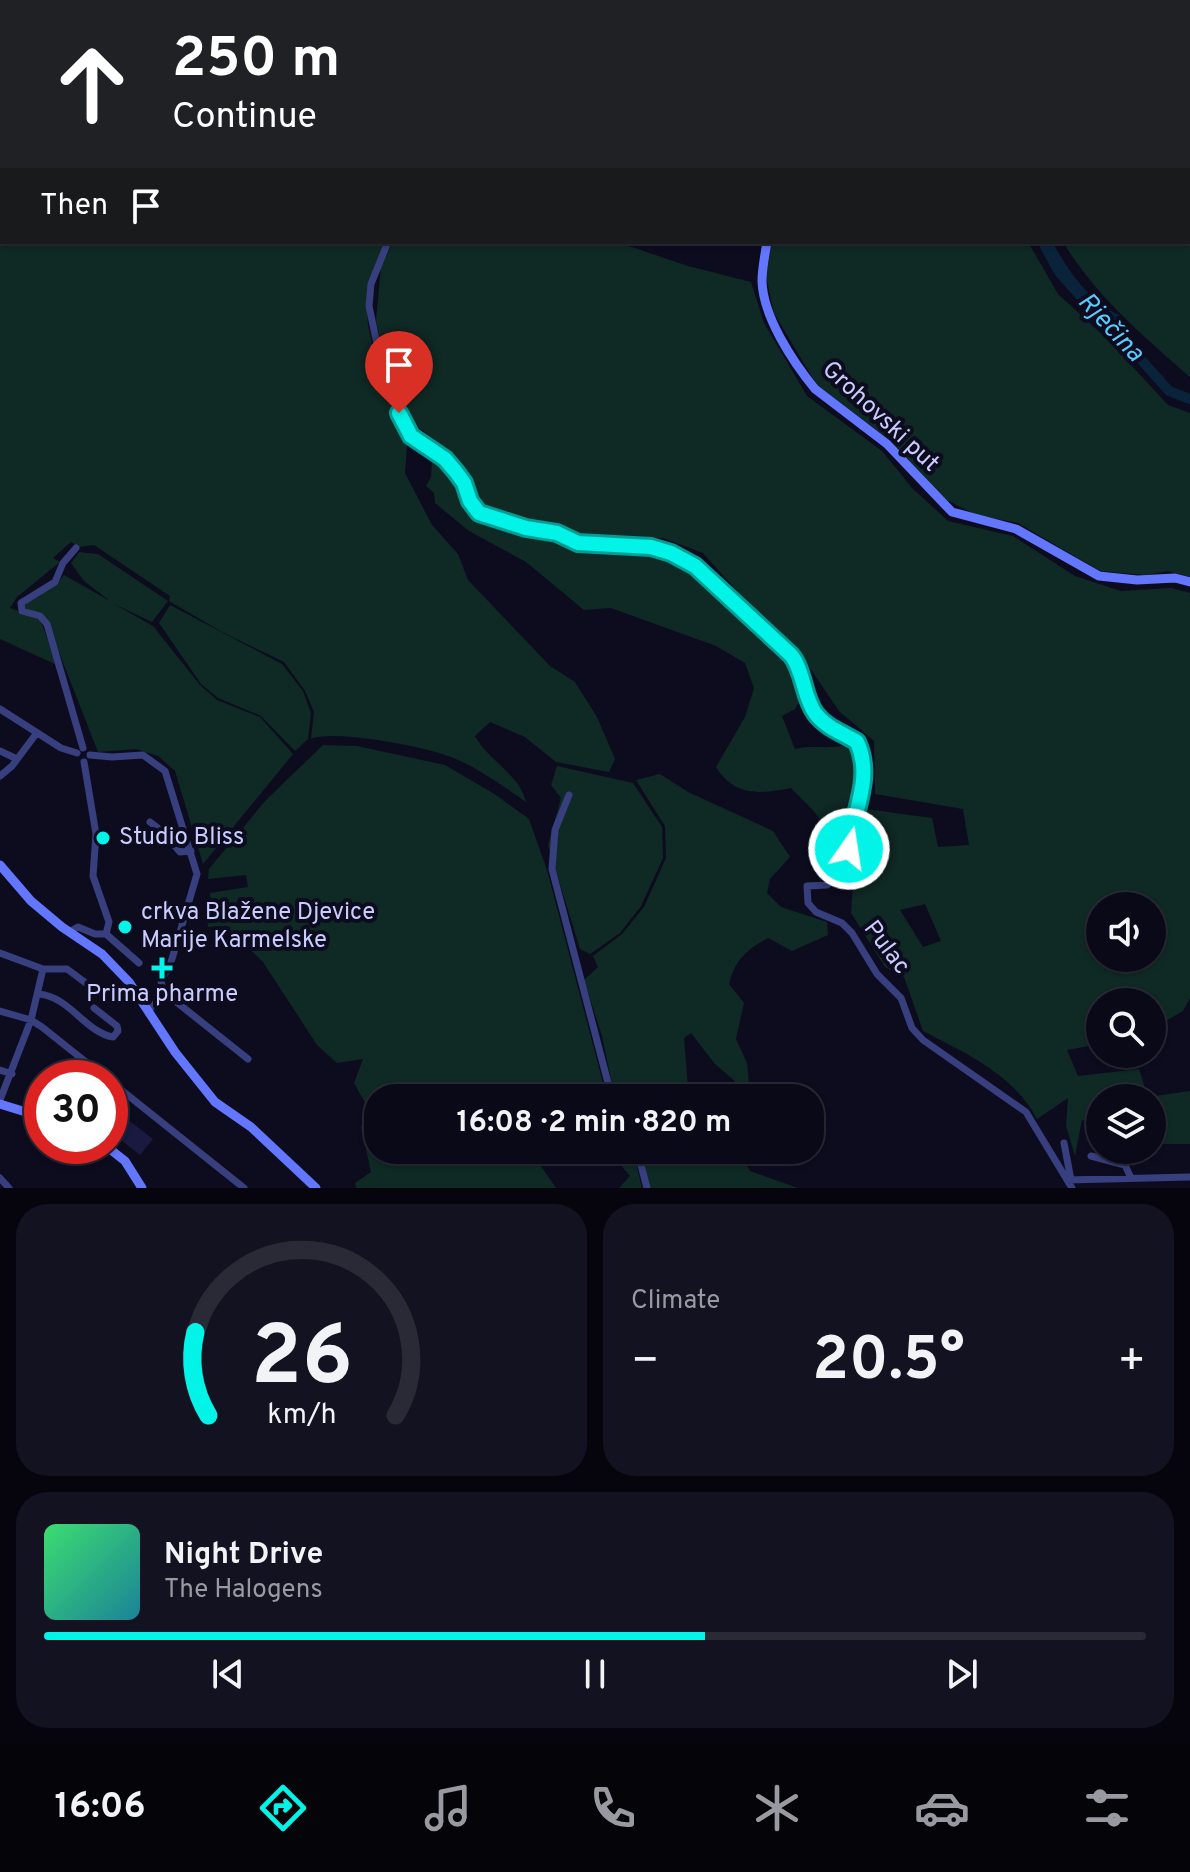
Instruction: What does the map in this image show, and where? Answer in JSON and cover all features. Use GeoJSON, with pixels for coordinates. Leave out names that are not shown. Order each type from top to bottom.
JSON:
{"type":"FeatureCollection","features":[{"type":"Feature","properties":{"kind":"main road","name":"Grohovski put"},"geometry":{"type":"LineString","coordinates":[[767,244],[762,282],[765,298],[770,315],[806,378],[815,389],[887,444],[945,507],[952,512],[1016,529],[1099,576],[1137,580],[1175,578],[1190,582]]}},
{"type":"Feature","properties":{"kind":"main road"},"geometry":{"type":"LineString","coordinates":[[0,865],[31,901],[102,954],[138,993],[175,1052],[215,1102],[251,1127],[316,1188]]}},
{"type":"Feature","properties":{"kind":"main road"},"geometry":{"type":"LineString","coordinates":[[0,1102],[24,1111]]}},
{"type":"Feature","properties":{"kind":"main road"},"geometry":{"type":"LineString","coordinates":[[127,1164],[142,1188]]}},
{"type":"Feature","properties":{"kind":"street","name":"Pulac"},"geometry":{"type":"LineString","coordinates":[[387,244],[371,284],[369,306],[386,387],[411,436],[445,459],[464,483],[475,509],[485,516],[557,533],[578,543],[651,547],[671,553],[695,566],[797,662],[816,714],[837,732],[857,742],[861,751],[863,787],[849,849],[863,856],[862,863],[831,879],[827,885],[807,886],[808,903],[816,912],[834,917],[852,933],[877,974],[901,998],[912,1028],[923,1040],[1026,1112],[1070,1183]]}},
{"type":"Feature","properties":{"kind":"street"},"geometry":{"type":"LineString","coordinates":[[76,548],[63,563],[55,582],[21,603],[22,611],[40,616],[47,624],[80,751],[79,760],[84,762]]}},
{"type":"Feature","properties":{"kind":"street"},"geometry":{"type":"LineString","coordinates":[[0,709],[36,734],[90,755],[143,755],[165,771],[197,874],[172,959],[161,982],[165,993],[248,1059]]}},
{"type":"Feature","properties":{"kind":"street"},"geometry":{"type":"LineString","coordinates":[[0,776],[36,734]]}},
{"type":"Feature","properties":{"kind":"street"},"geometry":{"type":"LineString","coordinates":[[0,751],[17,759]]}},
{"type":"Feature","properties":{"kind":"street"},"geometry":{"type":"LineString","coordinates":[[84,762],[90,755]]}},
{"type":"Feature","properties":{"kind":"street"},"geometry":{"type":"LineString","coordinates":[[84,762],[96,834],[93,876],[109,922],[106,934]]}},
{"type":"Feature","properties":{"kind":"street"},"geometry":{"type":"LineString","coordinates":[[569,795],[555,830],[552,869],[609,1084]]}},
{"type":"Feature","properties":{"kind":"street"},"geometry":{"type":"LineString","coordinates":[[150,822],[180,852],[191,851]]}},
{"type":"Feature","properties":{"kind":"street"},"geometry":{"type":"LineString","coordinates":[[69,932],[78,927],[95,934],[106,934],[139,963]]}},
{"type":"Feature","properties":{"kind":"street"},"geometry":{"type":"LineString","coordinates":[[0,953],[43,969],[67,969],[98,992]]}},
{"type":"Feature","properties":{"kind":"street"},"geometry":{"type":"LineString","coordinates":[[0,1102],[31,1020],[43,969]]}},
{"type":"Feature","properties":{"kind":"street"},"geometry":{"type":"LineString","coordinates":[[149,1010],[165,993]]}},
{"type":"Feature","properties":{"kind":"street"},"geometry":{"type":"LineString","coordinates":[[39,994],[62,1001],[109,1037],[116,1034],[117,1026],[94,1008]]}},
{"type":"Feature","properties":{"kind":"street"},"geometry":{"type":"LineString","coordinates":[[0,1011],[31,1020],[82,1060]]}},
{"type":"Feature","properties":{"kind":"street"},"geometry":{"type":"LineString","coordinates":[[0,1070],[12,1074]]}},
{"type":"Feature","properties":{"kind":"street"},"geometry":{"type":"LineString","coordinates":[[128,1096],[244,1188]]}},
{"type":"Feature","properties":{"kind":"street"},"geometry":{"type":"LineString","coordinates":[[1064,1143],[1070,1183],[1190,1177]]}},
{"type":"Feature","properties":{"kind":"street"},"geometry":{"type":"LineString","coordinates":[[641,1164],[647,1188]]}},
{"type":"Feature","properties":{"kind":"street"},"geometry":{"type":"LineString","coordinates":[[1121,1164],[1125,1165],[1131,1178]]}},
{"type":"Feature","properties":{"kind":"street"},"geometry":{"type":"LineString","coordinates":[[0,1178],[9,1188]]}},
{"type":"Feature","properties":{"kind":"green space"},"geometry":{"type":"Polygon","coordinates":[[[0,244],[385,244],[369,283],[367,306],[368,326],[383,386],[399,422],[412,440],[443,461],[462,485],[468,505],[478,517],[554,537],[577,547],[651,550],[687,564],[792,661],[803,694],[795,709],[782,716],[795,749],[837,747],[852,743],[859,767],[858,792],[844,842],[839,846],[813,810],[791,788],[759,792],[731,784],[716,767],[745,717],[754,688],[745,663],[716,646],[611,608],[584,610],[526,562],[469,531],[435,503],[434,493],[426,486],[431,477],[432,459],[419,448],[407,445],[405,473],[432,525],[458,554],[468,580],[550,666],[575,682],[597,717],[615,759],[609,772],[556,762],[525,737],[490,722],[475,736],[511,776],[526,802],[490,777],[439,753],[359,738],[323,736],[311,739],[314,712],[305,691],[284,662],[222,632],[169,601],[170,596],[94,545],[79,547],[71,542],[53,558],[60,562],[17,597],[10,608],[40,619],[57,665],[0,639],[0,244]]]}},
{"type":"Feature","properties":{"kind":"green space"},"geometry":{"type":"Polygon","coordinates":[[[392,244],[623,244],[688,266],[751,282],[764,323],[807,396],[882,451],[912,488],[948,521],[1013,536],[1075,576],[1121,591],[1171,588],[1190,593],[1190,998],[1183,1011],[1166,1021],[1166,988],[1086,988],[1086,1047],[1067,1050],[1078,1076],[1139,1069],[1144,1084],[1086,1084],[1086,1121],[1082,1120],[1075,1156],[1066,1126],[1068,1098],[1037,1119],[1027,1103],[1002,1077],[923,1031],[904,977],[885,967],[851,913],[853,882],[870,870],[880,855],[858,844],[866,809],[932,818],[938,847],[969,845],[963,809],[875,794],[874,741],[839,711],[793,643],[751,607],[703,553],[663,538],[580,539],[561,526],[487,511],[475,500],[471,483],[454,457],[409,419],[388,372],[376,321],[381,266],[392,244]],[[925,904],[900,910],[923,947],[941,941],[925,904]]]}},
{"type":"Feature","properties":{"kind":"green space"},"geometry":{"type":"Polygon","coordinates":[[[772,244],[1029,244],[1058,294],[1106,338],[1168,405],[1190,413],[1190,577],[1168,571],[1145,575],[1100,571],[1018,523],[976,515],[945,499],[890,440],[818,386],[774,313],[766,276],[772,244]]]}},
{"type":"Feature","properties":{"kind":"green space"},"geometry":{"type":"Polygon","coordinates":[[[1064,244],[1190,244],[1190,377],[1105,298],[1064,244]]]}},
{"type":"Feature","properties":{"kind":"green space"},"geometry":{"type":"Polygon","coordinates":[[[79,552],[98,554],[168,601],[152,622],[114,604],[153,626],[200,685],[217,700],[260,717],[293,754],[203,864],[175,771],[158,756],[136,749],[98,752],[48,624],[25,610],[24,603],[56,585],[64,575],[110,601],[84,581],[71,563],[79,552]]]}},
{"type":"Feature","properties":{"kind":"green space"},"geometry":{"type":"Polygon","coordinates":[[[170,605],[282,664],[303,691],[311,713],[308,739],[295,751],[261,716],[218,698],[201,684],[159,623],[170,605]]]}},
{"type":"Feature","properties":{"kind":"green space"},"geometry":{"type":"Polygon","coordinates":[[[323,745],[357,746],[445,765],[529,819],[547,870],[603,1084],[364,1084],[364,1101],[354,1083],[363,1059],[337,1063],[317,1045],[263,962],[226,926],[208,927],[207,916],[212,909],[210,893],[248,887],[246,875],[208,879],[209,869],[265,801],[323,745]]]}},
{"type":"Feature","properties":{"kind":"green space"},"geometry":{"type":"Polygon","coordinates":[[[557,766],[633,783],[662,827],[663,858],[641,906],[620,933],[590,954],[580,949],[548,845],[561,798],[551,785],[557,766]]]}},
{"type":"Feature","properties":{"kind":"green space"},"geometry":{"type":"Polygon","coordinates":[[[660,774],[688,792],[773,831],[790,857],[770,879],[767,893],[781,907],[827,922],[828,935],[792,951],[768,938],[748,951],[735,968],[729,984],[744,1003],[736,1039],[747,1063],[749,1084],[738,1084],[715,1064],[691,1033],[684,1038],[688,1084],[612,1084],[602,1036],[584,980],[598,967],[593,956],[622,934],[644,907],[666,858],[665,826],[636,780],[660,774]]]}},
{"type":"Feature","properties":{"kind":"green space"},"geometry":{"type":"Polygon","coordinates":[[[1190,1091],[1190,1144],[1166,1144],[1166,1094],[1190,1091]]]}},
{"type":"Feature","properties":{"kind":"green space"},"geometry":{"type":"Polygon","coordinates":[[[369,1164],[540,1164],[556,1188],[356,1188],[355,1183],[371,1172],[369,1164]]]}},
{"type":"Feature","properties":{"kind":"green space"},"geometry":{"type":"Polygon","coordinates":[[[620,1164],[636,1164],[642,1188],[619,1188],[630,1176],[620,1164]]]}},
{"type":"Feature","properties":{"kind":"green space"},"geometry":{"type":"Polygon","coordinates":[[[643,1164],[746,1164],[750,1171],[798,1188],[650,1188],[643,1164]]]}},
{"type":"Feature","properties":{"kind":"water"},"geometry":{"type":"Polygon","coordinates":[[[1038,244],[1053,244],[1089,294],[1121,316],[1105,331],[1055,275],[1038,244]]]}},
{"type":"Feature","properties":{"kind":"building"},"geometry":{"type":"Polygon","coordinates":[[[128,1120],[153,1139],[140,1155],[128,1145],[128,1120]]]}},
{"type":"Feature","properties":{"kind":"waterway","name":"Rječina"},"geometry":{"type":"LineString","coordinates":[[1102,316],[1169,391],[1190,399]]}},
{"type":"Feature","properties":{"kind":"place","name":"Studio Bliss"},"geometry":{"type":"Point","coordinates":[103,838]}},
{"type":"Feature","properties":{"kind":"place","name":"crkva Blažene Djevice Marije Karmelske"},"geometry":{"type":"Point","coordinates":[125,927]}},
{"type":"Feature","properties":{"kind":"place","name":"Prima pharme"},"geometry":{"type":"Point","coordinates":[162,968]}},
{"type":"Feature","properties":{"kind":"route"},"geometry":{"type":"LineString","coordinates":[[399,413],[411,436],[445,459],[456,472],[479,513],[526,528],[557,533],[587,545],[651,547],[671,553],[695,566],[791,655],[797,662],[816,714],[841,735],[857,742],[861,751],[863,793],[849,849]]}}]}
